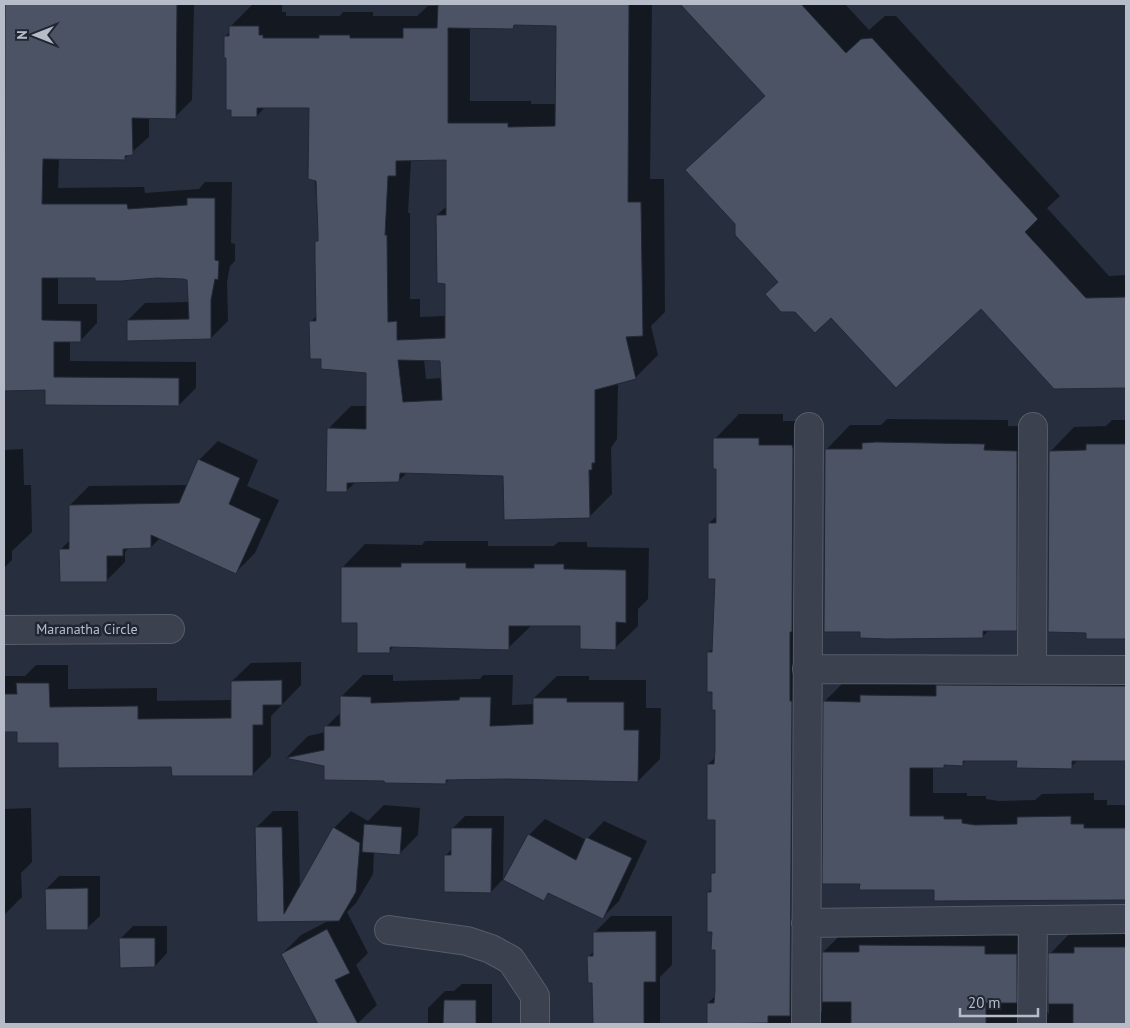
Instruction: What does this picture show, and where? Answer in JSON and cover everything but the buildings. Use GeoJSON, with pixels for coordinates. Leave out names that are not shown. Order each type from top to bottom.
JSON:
{"type":"FeatureCollection","features":[{"type":"Feature","properties":{"kind":"street"},"geometry":{"type":"LineString","coordinates":[[806,1024],[809,427]]}},
{"type":"Feature","properties":{"kind":"street"},"geometry":{"type":"LineString","coordinates":[[1032,669],[1033,428]]}},
{"type":"Feature","properties":{"kind":"street","name":"Maranatha Circle"},"geometry":{"type":"LineString","coordinates":[[4,630],[170,629]]}},
{"type":"Feature","properties":{"kind":"street"},"geometry":{"type":"LineString","coordinates":[[807,668],[1126,670]]}},
{"type":"Feature","properties":{"kind":"street"},"geometry":{"type":"LineString","coordinates":[[806,923],[1126,919]]}},
{"type":"Feature","properties":{"kind":"street"},"geometry":{"type":"LineString","coordinates":[[1032,1024],[1033,920]]}},
{"type":"Feature","properties":{"kind":"street"},"geometry":{"type":"LineString","coordinates":[[388,930],[467,941],[491,949],[511,960],[535,996],[535,1024]]}}]}
